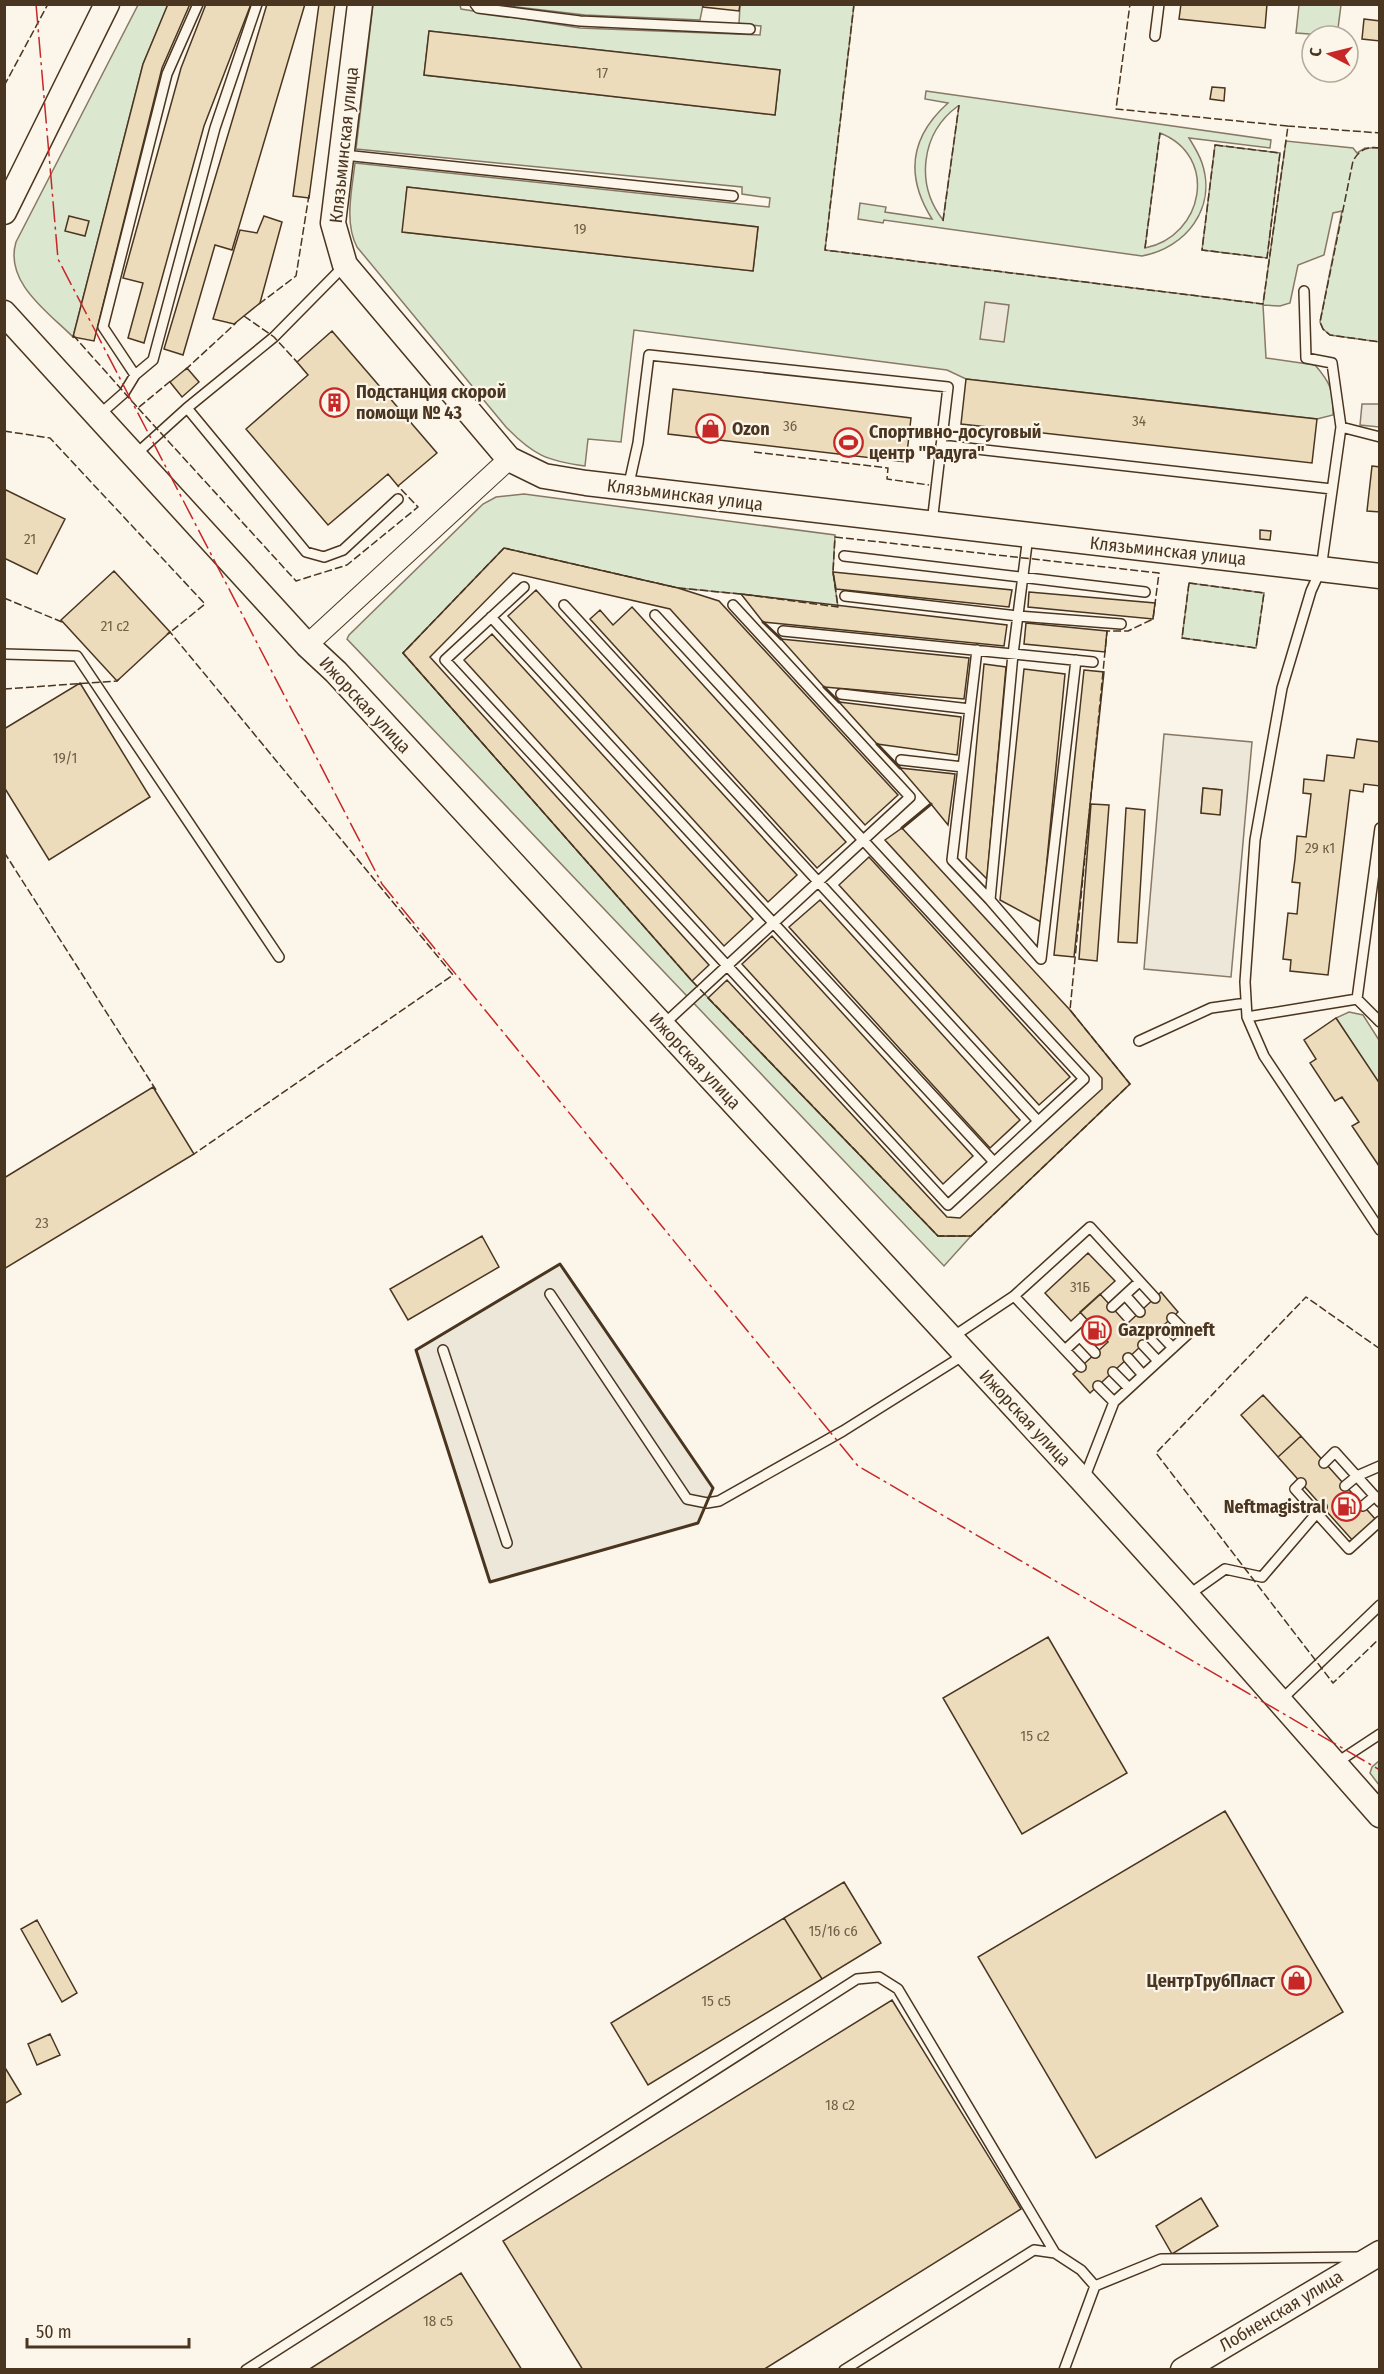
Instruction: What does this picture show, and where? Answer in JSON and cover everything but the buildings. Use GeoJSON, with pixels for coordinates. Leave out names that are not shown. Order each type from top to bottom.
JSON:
{"type":"FeatureCollection","features":[{"type":"Feature","properties":{"kind":"street"},"geometry":{"type":"LineString","coordinates":[[4,212],[107,4]]}},
{"type":"Feature","properties":{"kind":"street","name":"Клязьминская улица"},"geometry":{"type":"LineString","coordinates":[[360,4],[333,223],[345,266],[509,459],[544,476],[628,489],[1380,576]]}},
{"type":"Feature","properties":{"kind":"street","name":"Ижорская улица"},"geometry":{"type":"LineString","coordinates":[[4,313],[307,645],[336,672],[1083,1481],[1380,1815]]}},
{"type":"Feature","properties":{"kind":"street"},"geometry":{"type":"LineString","coordinates":[[307,645],[509,459]]}},
{"type":"Feature","properties":{"kind":"street","name":"Лобненская улица"},"geometry":{"type":"LineString","coordinates":[[1183,2370],[1376,2255]]}},
{"type":"Feature","properties":{"kind":"lane"},"geometry":{"type":"LineString","coordinates":[[135,375],[103,327],[168,74],[198,4]]}},
{"type":"Feature","properties":{"kind":"lane"},"geometry":{"type":"LineString","coordinates":[[98,415],[124,393],[135,375],[153,360],[215,128],[257,4]]}},
{"type":"Feature","properties":{"kind":"lane"},"geometry":{"type":"LineString","coordinates":[[475,4],[478,8],[580,21],[750,29]]}},
{"type":"Feature","properties":{"kind":"lane"},"geometry":{"type":"LineString","coordinates":[[1155,36],[1158,4]]}},
{"type":"Feature","properties":{"kind":"lane"},"geometry":{"type":"LineString","coordinates":[[341,154],[733,196]]}},
{"type":"Feature","properties":{"kind":"lane"},"geometry":{"type":"LineString","coordinates":[[135,455],[187,408],[274,337],[345,266]]}},
{"type":"Feature","properties":{"kind":"lane"},"geometry":{"type":"LineString","coordinates":[[1304,291],[1306,358],[1332,363],[1341,427],[1321,569],[1311,591],[1282,688],[1255,840],[1245,982],[1246,1017],[1264,1056],[1380,1230]]}},
{"type":"Feature","properties":{"kind":"lane"},"geometry":{"type":"LineString","coordinates":[[628,489],[638,443],[649,355],[948,387],[932,525]]}},
{"type":"Feature","properties":{"kind":"lane"},"geometry":{"type":"LineString","coordinates":[[187,408],[306,552],[324,557],[344,550],[398,499]]}},
{"type":"Feature","properties":{"kind":"lane"},"geometry":{"type":"LineString","coordinates":[[1341,427],[1380,437]]}},
{"type":"Feature","properties":{"kind":"lane"},"geometry":{"type":"LineString","coordinates":[[941,445],[1332,489]]}},
{"type":"Feature","properties":{"kind":"lane"},"geometry":{"type":"LineString","coordinates":[[990,900],[1013,654],[1028,536]]}},
{"type":"Feature","properties":{"kind":"lane"},"geometry":{"type":"LineString","coordinates":[[844,556],[1145,592]]}},
{"type":"Feature","properties":{"kind":"lane"},"geometry":{"type":"LineString","coordinates":[[524,587],[445,660],[948,1204],[1083,1079],[655,615]]}},
{"type":"Feature","properties":{"kind":"lane"},"geometry":{"type":"LineString","coordinates":[[845,596],[1018,616],[1122,624]]}},
{"type":"Feature","properties":{"kind":"lane"},"geometry":{"type":"LineString","coordinates":[[564,605],[1038,1121]]}},
{"type":"Feature","properties":{"kind":"lane"},"geometry":{"type":"LineString","coordinates":[[662,1026],[910,797],[733,605]]}},
{"type":"Feature","properties":{"kind":"lane"},"geometry":{"type":"LineString","coordinates":[[491,617],[994,1162]]}},
{"type":"Feature","properties":{"kind":"lane"},"geometry":{"type":"LineString","coordinates":[[783,631],[1093,662]]}},
{"type":"Feature","properties":{"kind":"lane"},"geometry":{"type":"LineString","coordinates":[[977,650],[952,860],[1041,959],[1076,660]]}},
{"type":"Feature","properties":{"kind":"lane"},"geometry":{"type":"LineString","coordinates":[[4,654],[77,656],[279,957]]}},
{"type":"Feature","properties":{"kind":"lane"},"geometry":{"type":"LineString","coordinates":[[842,694],[970,709]]}},
{"type":"Feature","properties":{"kind":"lane"},"geometry":{"type":"LineString","coordinates":[[901,760],[963,767]]}},
{"type":"Feature","properties":{"kind":"lane"},"geometry":{"type":"LineString","coordinates":[[1357,999],[1380,828]]}},
{"type":"Feature","properties":{"kind":"lane"},"geometry":{"type":"LineString","coordinates":[[1246,1017],[1357,999]]}},
{"type":"Feature","properties":{"kind":"lane"},"geometry":{"type":"LineString","coordinates":[[1357,999],[1380,1022]]}},
{"type":"Feature","properties":{"kind":"lane"},"geometry":{"type":"LineString","coordinates":[[1139,1041],[1211,1008],[1246,1003]]}},
{"type":"Feature","properties":{"kind":"lane"},"geometry":{"type":"LineString","coordinates":[[550,1294],[687,1499],[707,1503],[720,1501],[843,1431],[958,1346],[1090,1227],[1155,1298]]}},
{"type":"Feature","properties":{"kind":"lane"},"geometry":{"type":"LineString","coordinates":[[1112,1307],[1139,1282]]}},
{"type":"Feature","properties":{"kind":"lane"},"geometry":{"type":"LineString","coordinates":[[1125,1295],[1140,1312]]}},
{"type":"Feature","properties":{"kind":"lane"},"geometry":{"type":"LineString","coordinates":[[1014,1296],[1081,1367]]}},
{"type":"Feature","properties":{"kind":"lane"},"geometry":{"type":"LineString","coordinates":[[1083,1481],[1114,1402],[1188,1334],[1172,1317]]}},
{"type":"Feature","properties":{"kind":"lane"},"geometry":{"type":"LineString","coordinates":[[1065,1350],[1092,1325]]}},
{"type":"Feature","properties":{"kind":"lane"},"geometry":{"type":"LineString","coordinates":[[1157,1331],[1173,1348]]}},
{"type":"Feature","properties":{"kind":"lane"},"geometry":{"type":"LineString","coordinates":[[1080,1337],[1095,1353]]}},
{"type":"Feature","properties":{"kind":"lane"},"geometry":{"type":"LineString","coordinates":[[1143,1345],[1158,1361]]}},
{"type":"Feature","properties":{"kind":"lane"},"geometry":{"type":"LineString","coordinates":[[443,1350],[507,1542]]}},
{"type":"Feature","properties":{"kind":"lane"},"geometry":{"type":"LineString","coordinates":[[1128,1358],[1143,1375]]}},
{"type":"Feature","properties":{"kind":"lane"},"geometry":{"type":"LineString","coordinates":[[1113,1372],[1128,1388]]}},
{"type":"Feature","properties":{"kind":"lane"},"geometry":{"type":"LineString","coordinates":[[1098,1386],[1114,1402]]}},
{"type":"Feature","properties":{"kind":"lane"},"geometry":{"type":"LineString","coordinates":[[1324,1462],[1335,1452],[1377,1499],[1363,1506]]}},
{"type":"Feature","properties":{"kind":"lane"},"geometry":{"type":"LineString","coordinates":[[1345,1486],[1357,1476],[1380,1466]]}},
{"type":"Feature","properties":{"kind":"lane"},"geometry":{"type":"LineString","coordinates":[[1301,1483],[1295,1489],[1337,1530],[1348,1549],[1380,1521]]}},
{"type":"Feature","properties":{"kind":"lane"},"geometry":{"type":"LineString","coordinates":[[1187,1596],[1225,1569],[1263,1577],[1319,1510]]}},
{"type":"Feature","properties":{"kind":"lane"},"geometry":{"type":"LineString","coordinates":[[1279,1701],[1380,1605]]}},
{"type":"Feature","properties":{"kind":"lane"},"geometry":{"type":"LineString","coordinates":[[1335,1764],[1380,1734]]}},
{"type":"Feature","properties":{"kind":"lane"},"geometry":{"type":"LineString","coordinates":[[246,2370],[857,1979],[879,1977],[898,1989],[1055,2253]]}},
{"type":"Feature","properties":{"kind":"lane"},"geometry":{"type":"LineString","coordinates":[[844,2370],[1034,2250],[1055,2253],[1081,2270],[1095,2286]]}},
{"type":"Feature","properties":{"kind":"lane"},"geometry":{"type":"LineString","coordinates":[[1064,2370],[1095,2286],[1161,2259],[1376,2255]]}},
{"type":"Feature","properties":{"kind":"green space"},"geometry":{"type":"Polygon","coordinates":[[[138,5],[168,5],[143,64],[73,337],[41,307],[22,283],[16,270],[14,257],[16,242],[138,5]]]}},
{"type":"Feature","properties":{"kind":"green space"},"geometry":{"type":"Polygon","coordinates":[[[373,5],[460,5],[461,9],[580,28],[760,35],[761,26],[739,24],[740,5],[854,5],[825,250],[1263,304],[1286,141],[1353,148],[1357,153],[1365,148],[1379,148],[1379,342],[1330,335],[1323,329],[1320,322],[1342,211],[1333,213],[1324,255],[1298,265],[1290,303],[1280,306],[1263,305],[1266,358],[1315,365],[1330,387],[1333,415],[1317,419],[966,379],[947,370],[634,330],[621,442],[588,439],[585,466],[572,464],[541,455],[524,444],[506,427],[357,247],[350,217],[355,163],[769,207],[770,198],[742,194],[742,187],[356,149],[373,5]],[[429,31],[424,75],[775,115],[780,70],[429,31]],[[407,187],[403,232],[753,271],[758,227],[407,187]]]}},
{"type":"Feature","properties":{"kind":"green space"},"geometry":{"type":"Polygon","coordinates":[[[500,5],[703,5],[700,20],[585,15],[500,5]]]}},
{"type":"Feature","properties":{"kind":"green space"},"geometry":{"type":"Polygon","coordinates":[[[1299,5],[1341,5],[1339,24],[1300,24],[1300,33],[1296,33],[1299,5]]]}},
{"type":"Feature","properties":{"kind":"green space"},"geometry":{"type":"Polygon","coordinates":[[[926,91],[1271,140],[1270,148],[1189,138],[1201,160],[1206,180],[1201,210],[1184,235],[1158,252],[1142,256],[884,220],[883,223],[858,219],[860,203],[886,207],[885,212],[932,219],[918,188],[915,172],[916,158],[919,143],[926,129],[948,103],[925,99],[926,91]],[[959,106],[936,130],[926,160],[928,191],[943,220],[959,106]],[[1160,133],[1145,248],[1165,241],[1181,228],[1191,212],[1197,195],[1197,176],[1191,159],[1179,144],[1160,133]]]}},
{"type":"Feature","properties":{"kind":"green space"},"geometry":{"type":"Polygon","coordinates":[[[1215,145],[1280,153],[1267,258],[1202,250],[1215,145]]]}},
{"type":"Feature","properties":{"kind":"green space"},"geometry":{"type":"Polygon","coordinates":[[[524,494],[835,535],[833,572],[838,607],[678,588],[505,549],[403,653],[692,981],[938,1236],[971,1236],[944,1266],[347,639],[483,504],[496,497],[524,494]]]}},
{"type":"Feature","properties":{"kind":"green space"},"geometry":{"type":"Polygon","coordinates":[[[1189,583],[1264,593],[1256,648],[1182,638],[1189,583]]]}},
{"type":"Feature","properties":{"kind":"green space"},"geometry":{"type":"Polygon","coordinates":[[[1349,1012],[1363,1015],[1379,1040],[1379,1084],[1336,1018],[1349,1012]]]}},
{"type":"Feature","properties":{"kind":"green space"},"geometry":{"type":"Polygon","coordinates":[[[1379,1761],[1379,1785],[1370,1773],[1372,1767],[1379,1761]]]}},
{"type":"Feature","properties":{"kind":"shaded area"},"geometry":{"type":"Polygon","coordinates":[[[985,302],[1009,305],[1004,342],[980,339],[985,302]]]}},
{"type":"Feature","properties":{"kind":"shaded area"},"geometry":{"type":"Polygon","coordinates":[[[1362,404],[1379,404],[1379,427],[1360,425],[1362,404]]]}},
{"type":"Feature","properties":{"kind":"shaded area"},"geometry":{"type":"Polygon","coordinates":[[[1164,734],[1252,742],[1231,977],[1144,969],[1164,734]],[[1203,788],[1201,813],[1220,814],[1222,790],[1203,788]]]}},
{"type":"Feature","properties":{"kind":"shaded area"},"geometry":{"type":"Polygon","coordinates":[[[560,1264],[713,1488],[698,1523],[490,1582],[416,1350],[560,1264]]]}},
{"type":"Feature","properties":{"kind":"fence"},"geometry":{"type":"LineString","coordinates":[[4,86],[48,4]]}},
{"type":"Feature","properties":{"kind":"fence"},"geometry":{"type":"LineString","coordinates":[[854,4],[825,250],[1263,304],[1288,126],[1116,109],[1130,4]]}},
{"type":"Feature","properties":{"kind":"fence"},"geometry":{"type":"LineString","coordinates":[[943,221],[959,105]]}},
{"type":"Feature","properties":{"kind":"fence"},"geometry":{"type":"LineString","coordinates":[[1287,126],[1380,133]]}},
{"type":"Feature","properties":{"kind":"fence"},"geometry":{"type":"LineString","coordinates":[[1145,248],[1160,133]]}},
{"type":"Feature","properties":{"kind":"fence"},"geometry":{"type":"LineString","coordinates":[[1215,145],[1280,153],[1267,258],[1202,250],[1215,145]]}},
{"type":"Feature","properties":{"kind":"fence"},"geometry":{"type":"LineString","coordinates":[[1380,148],[1364,150],[1353,161],[1320,322],[1323,329],[1330,335],[1380,342]]}},
{"type":"Feature","properties":{"kind":"fence"},"geometry":{"type":"LineString","coordinates":[[259,304],[296,276],[309,195]]}},
{"type":"Feature","properties":{"kind":"fence"},"geometry":{"type":"LineString","coordinates":[[244,316],[274,337],[297,362]]}},
{"type":"Feature","properties":{"kind":"fence"},"geometry":{"type":"LineString","coordinates":[[185,370],[236,323]]}},
{"type":"Feature","properties":{"kind":"fence"},"geometry":{"type":"LineString","coordinates":[[73,335],[138,408],[173,379]]}},
{"type":"Feature","properties":{"kind":"fence"},"geometry":{"type":"LineString","coordinates":[[138,408],[296,581],[347,565],[418,507],[398,486]]}},
{"type":"Feature","properties":{"kind":"fence"},"geometry":{"type":"LineString","coordinates":[[4,431],[50,438],[205,604],[168,634]]}},
{"type":"Feature","properties":{"kind":"fence"},"geometry":{"type":"LineString","coordinates":[[754,452],[888,468],[887,479],[929,485]]}},
{"type":"Feature","properties":{"kind":"fence"},"geometry":{"type":"LineString","coordinates":[[835,537],[1159,573],[1153,619],[1128,631],[1107,631],[1070,1010],[1130,1084],[971,1236],[938,1236],[692,981],[403,653],[504,548],[678,588],[838,607],[833,572],[835,537]]}},
{"type":"Feature","properties":{"kind":"fence"},"geometry":{"type":"LineString","coordinates":[[1189,583],[1264,593],[1256,648],[1182,638],[1189,583]]}},
{"type":"Feature","properties":{"kind":"fence"},"geometry":{"type":"LineString","coordinates":[[4,598],[62,622]]}},
{"type":"Feature","properties":{"kind":"fence"},"geometry":{"type":"LineString","coordinates":[[167,634],[170,632],[453,975],[194,1154]]}},
{"type":"Feature","properties":{"kind":"fence"},"geometry":{"type":"LineString","coordinates":[[4,689],[117,681],[119,679]]}},
{"type":"Feature","properties":{"kind":"fence"},"geometry":{"type":"LineString","coordinates":[[4,852],[156,1090]]}},
{"type":"Feature","properties":{"kind":"fence"},"geometry":{"type":"LineString","coordinates":[[1380,1349],[1306,1297],[1156,1453],[1333,1683],[1380,1638]]}},
{"type":"Feature","properties":{"kind":"wall"},"geometry":{"type":"LineString","coordinates":[[763,622],[781,639]]}},
{"type":"Feature","properties":{"kind":"wall"},"geometry":{"type":"LineString","coordinates":[[824,687],[839,702]]}},
{"type":"Feature","properties":{"kind":"wall"},"geometry":{"type":"LineString","coordinates":[[877,744],[900,768]]}},
{"type":"Feature","properties":{"kind":"wall"},"geometry":{"type":"LineString","coordinates":[[902,828],[931,804]]}},
{"type":"Feature","properties":{"kind":"wall"},"geometry":{"type":"LineString","coordinates":[[560,1264],[713,1488],[698,1523],[490,1582],[416,1350],[560,1264]]}},
{"type":"Feature","properties":{"kind":"power"},"geometry":{"type":"LineString","coordinates":[[36,4],[58,259],[382,884],[858,1466],[1380,1770]]}},
{"type":"Feature","properties":{"kind":"place","name":"Подстанция скорой помощи № 43"},"geometry":{"type":"Point","coordinates":[335,402]}},
{"type":"Feature","properties":{"kind":"place","name":"Ozon"},"geometry":{"type":"Point","coordinates":[711,429]}},
{"type":"Feature","properties":{"kind":"place","name":"Спортивно-досуговый центр \"Радуга\""},"geometry":{"type":"Point","coordinates":[848,442]}},
{"type":"Feature","properties":{"kind":"place","name":"Gazpromneft"},"geometry":{"type":"Point","coordinates":[1097,1330]}},
{"type":"Feature","properties":{"kind":"place","name":"Neftmagistral"},"geometry":{"type":"Point","coordinates":[1347,1507]}},
{"type":"Feature","properties":{"kind":"place","name":"ЦентрТрубПласт"},"geometry":{"type":"Point","coordinates":[1296,1981]}}]}
